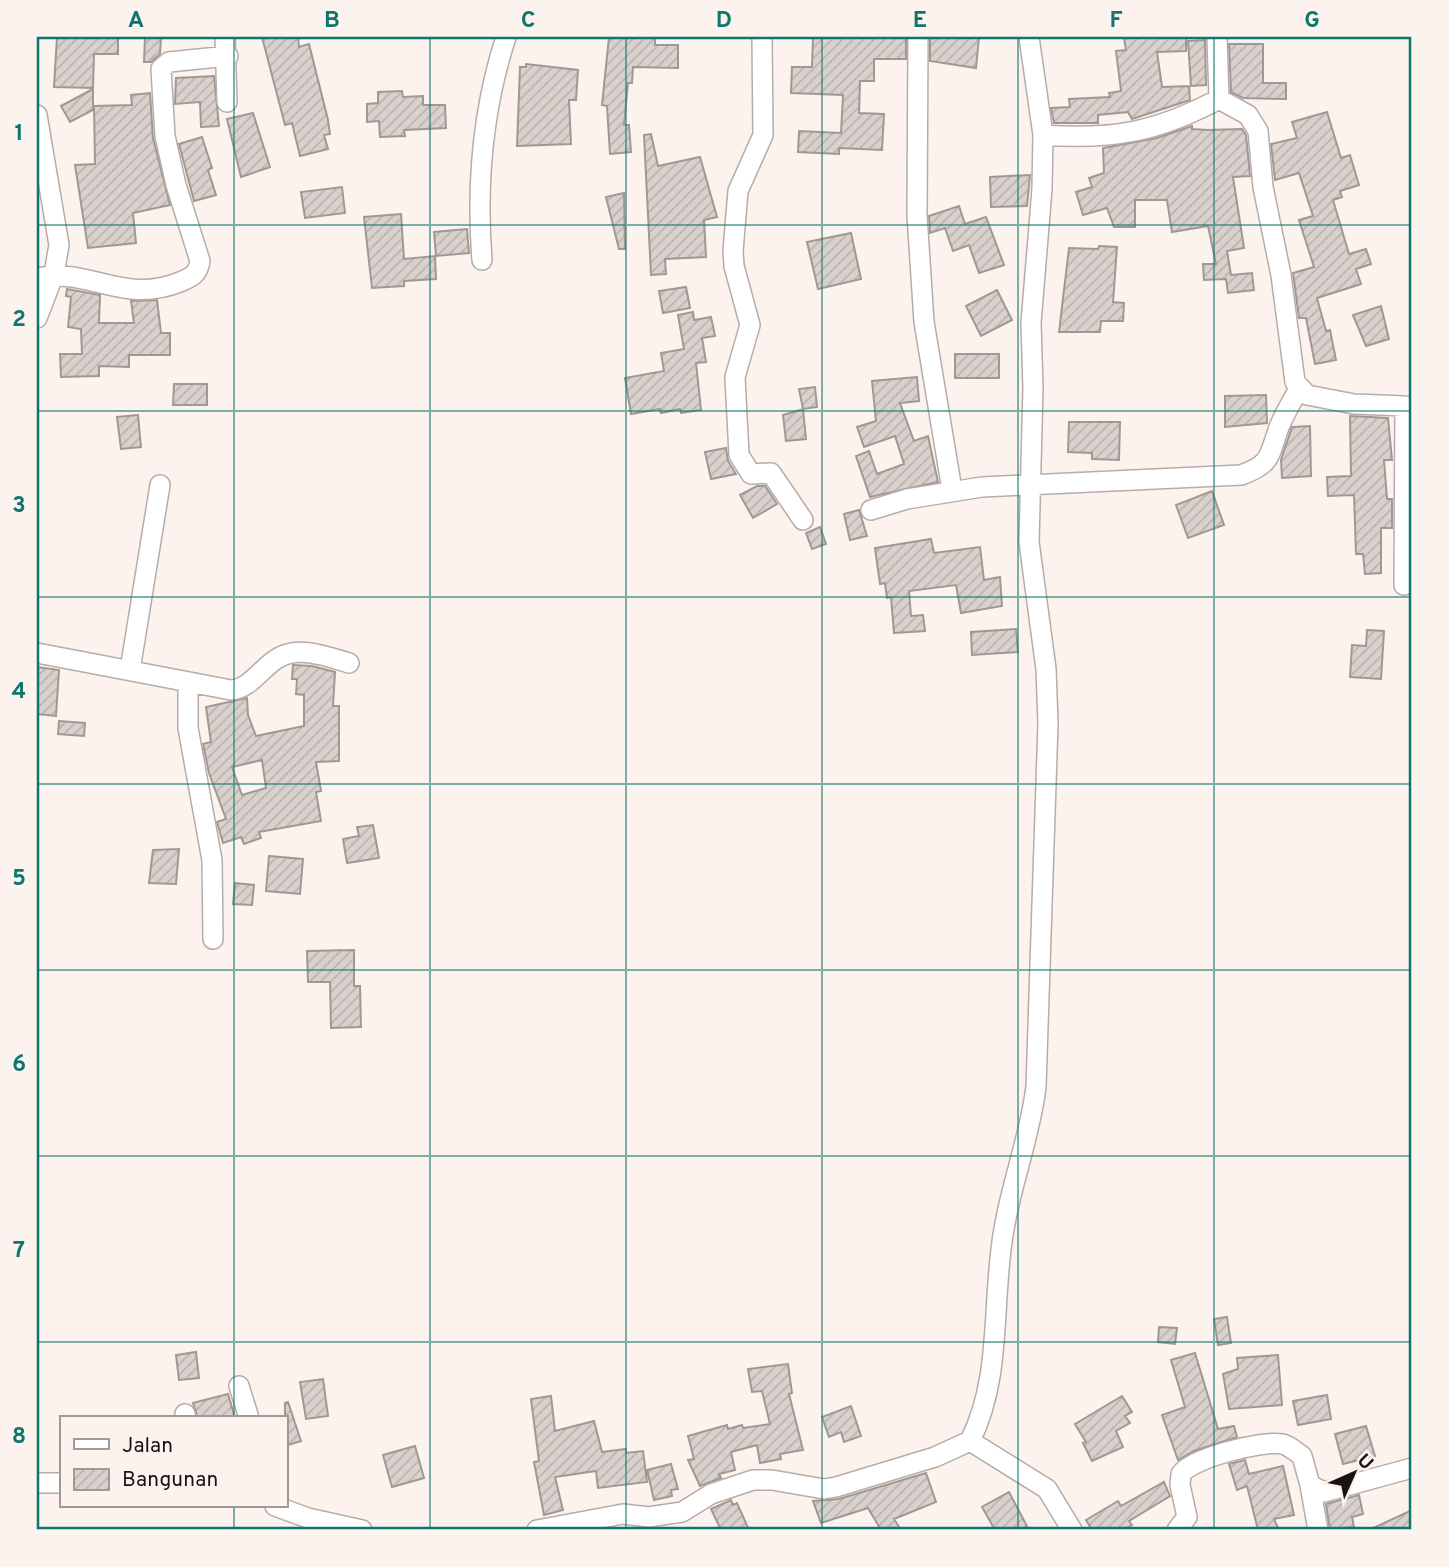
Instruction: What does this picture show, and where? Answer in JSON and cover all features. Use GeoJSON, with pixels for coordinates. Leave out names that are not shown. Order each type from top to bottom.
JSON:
{"type":"FeatureCollection","features":[{"type":"Feature","properties":{"kind":"street"},"geometry":{"type":"LineString","coordinates":[[482,260],[479,219],[483,125],[491,83],[506,37]]}},
{"type":"Feature","properties":{"kind":"street"},"geometry":{"type":"LineString","coordinates":[[762,37],[763,135],[738,191],[733,251],[734,266],[750,325],[736,377],[737,430],[743,465],[751,474],[771,473],[803,520]]}},
{"type":"Feature","properties":{"kind":"street"},"geometry":{"type":"LineString","coordinates":[[918,37],[917,215],[924,322],[952,490]]}},
{"type":"Feature","properties":{"kind":"street"},"geometry":{"type":"LineString","coordinates":[[537,1530],[571,1527],[623,1514],[649,1517],[682,1512],[711,1494],[753,1480],[772,1480],[824,1489],[836,1486],[936,1457],[970,1441],[985,1405],[1004,1226],[1031,1124],[1036,1087],[1048,723],[1046,669],[1029,542],[1028,487],[1033,388],[1031,323],[1042,189],[1043,135],[1029,37]]}},
{"type":"Feature","properties":{"kind":"street"},"geometry":{"type":"LineString","coordinates":[[1217,37],[1219,99]]}},
{"type":"Feature","properties":{"kind":"street"},"geometry":{"type":"LineString","coordinates":[[45,276],[139,292],[160,290],[192,277],[199,270],[200,261],[176,185],[165,136],[161,69],[169,62],[226,46],[228,102]]}},
{"type":"Feature","properties":{"kind":"street"},"geometry":{"type":"LineString","coordinates":[[1043,135],[1083,138],[1126,135],[1147,130],[1219,99]]}},
{"type":"Feature","properties":{"kind":"street"},"geometry":{"type":"LineString","coordinates":[[1219,99],[1248,115],[1258,131],[1263,187],[1283,287],[1292,372],[1299,390],[1307,396],[1354,404],[1409,404],[1404,585]]}},
{"type":"Feature","properties":{"kind":"street"},"geometry":{"type":"LineString","coordinates":[[37,115],[58,226],[59,256],[45,276],[37,318]]}},
{"type":"Feature","properties":{"kind":"street"},"geometry":{"type":"LineString","coordinates":[[871,510],[952,490],[1218,478],[1258,469],[1268,460],[1284,416],[1299,390]]}},
{"type":"Feature","properties":{"kind":"street"},"geometry":{"type":"LineString","coordinates":[[130,670],[160,485]]}},
{"type":"Feature","properties":{"kind":"street"},"geometry":{"type":"LineString","coordinates":[[37,653],[237,690],[281,656],[294,653],[314,654],[349,663]]}},
{"type":"Feature","properties":{"kind":"street"},"geometry":{"type":"LineString","coordinates":[[188,682],[188,728],[212,860],[213,939]]}},
{"type":"Feature","properties":{"kind":"street"},"geometry":{"type":"LineString","coordinates":[[239,1386],[248,1416]]}},
{"type":"Feature","properties":{"kind":"street"},"geometry":{"type":"LineString","coordinates":[[970,1441],[1048,1489],[1072,1530]]}},
{"type":"Feature","properties":{"kind":"street"},"geometry":{"type":"LineString","coordinates":[[1177,1530],[1187,1517],[1180,1485],[1181,1474],[1196,1461],[1263,1445],[1283,1444],[1302,1455],[1318,1530]]}},
{"type":"Feature","properties":{"kind":"street"},"geometry":{"type":"LineString","coordinates":[[1310,1485],[1324,1492],[1412,1468]]}},
{"type":"Feature","properties":{"kind":"street"},"geometry":{"type":"LineString","coordinates":[[37,1483],[60,1483]]}},
{"type":"Feature","properties":{"kind":"street"},"geometry":{"type":"LineString","coordinates":[[279,1508],[307,1524],[362,1530]]}},
{"type":"Feature","properties":{"kind":"building"},"geometry":{"type":"Polygon","coordinates":[[[57,37],[118,37],[118,54],[94,54],[93,88],[54,87],[57,37]]]}},
{"type":"Feature","properties":{"kind":"building"},"geometry":{"type":"Polygon","coordinates":[[[145,37],[161,37],[160,54],[151,62],[144,62],[145,37]]]}},
{"type":"Feature","properties":{"kind":"building"},"geometry":{"type":"Polygon","coordinates":[[[262,37],[298,37],[299,47],[309,44],[328,120],[330,134],[324,135],[328,149],[300,156],[292,123],[285,125],[262,37]]]}},
{"type":"Feature","properties":{"kind":"building"},"geometry":{"type":"Polygon","coordinates":[[[609,37],[655,37],[655,45],[678,45],[678,68],[633,67],[632,83],[628,83],[624,125],[629,125],[631,152],[610,154],[607,106],[602,105],[609,37]]]}},
{"type":"Feature","properties":{"kind":"building"},"geometry":{"type":"Polygon","coordinates":[[[813,37],[906,37],[906,59],[874,59],[874,81],[860,81],[859,113],[884,114],[882,150],[839,148],[839,154],[798,152],[799,131],[841,133],[843,95],[791,93],[792,67],[812,67],[813,37]]]}},
{"type":"Feature","properties":{"kind":"building"},"geometry":{"type":"Polygon","coordinates":[[[930,37],[979,37],[976,68],[930,61],[930,37]]]}},
{"type":"Feature","properties":{"kind":"building"},"geometry":{"type":"Polygon","coordinates":[[[1186,37],[1186,51],[1157,52],[1162,87],[1189,86],[1190,100],[1132,119],[1128,112],[1098,115],[1098,123],[1054,123],[1051,108],[1070,107],[1069,99],[1110,97],[1109,93],[1121,91],[1116,51],[1126,50],[1124,38],[1186,37]]]}},
{"type":"Feature","properties":{"kind":"building"},"geometry":{"type":"Polygon","coordinates":[[[1205,40],[1206,85],[1191,86],[1188,41],[1205,40]]]}},
{"type":"Feature","properties":{"kind":"building"},"geometry":{"type":"Polygon","coordinates":[[[1229,44],[1263,44],[1263,83],[1286,83],[1286,99],[1243,98],[1231,92],[1229,44]]]}},
{"type":"Feature","properties":{"kind":"building"},"geometry":{"type":"Polygon","coordinates":[[[526,64],[578,70],[576,100],[569,100],[571,144],[517,146],[520,67],[526,67],[526,64]]]}},
{"type":"Feature","properties":{"kind":"building"},"geometry":{"type":"Polygon","coordinates":[[[214,76],[219,126],[201,127],[200,102],[175,104],[176,78],[214,76]]]}},
{"type":"Feature","properties":{"kind":"building"},"geometry":{"type":"Polygon","coordinates":[[[93,89],[93,110],[70,122],[61,106],[93,89]]]}},
{"type":"Feature","properties":{"kind":"building"},"geometry":{"type":"Polygon","coordinates":[[[402,91],[403,97],[423,96],[423,105],[445,105],[446,128],[404,130],[405,136],[380,137],[379,121],[367,122],[367,104],[378,103],[378,92],[402,91]]]}},
{"type":"Feature","properties":{"kind":"building"},"geometry":{"type":"Polygon","coordinates":[[[150,93],[153,138],[170,205],[133,213],[136,243],[88,248],[75,165],[95,164],[94,106],[132,105],[131,95],[150,93]]]}},
{"type":"Feature","properties":{"kind":"building"},"geometry":{"type":"Polygon","coordinates":[[[1327,112],[1341,158],[1350,155],[1359,185],[1340,191],[1342,197],[1333,200],[1349,254],[1366,249],[1371,264],[1356,269],[1361,284],[1317,298],[1326,331],[1330,330],[1336,360],[1315,364],[1306,318],[1299,318],[1293,273],[1314,267],[1299,220],[1313,216],[1299,173],[1275,180],[1271,144],[1297,138],[1292,122],[1327,112]]]}},
{"type":"Feature","properties":{"kind":"building"},"geometry":{"type":"Polygon","coordinates":[[[253,113],[270,167],[241,177],[227,119],[253,113]]]}},
{"type":"Feature","properties":{"kind":"building"},"geometry":{"type":"Polygon","coordinates":[[[1192,126],[1192,129],[1208,130],[1242,129],[1246,135],[1250,176],[1233,177],[1244,248],[1227,251],[1231,275],[1252,273],[1254,290],[1228,293],[1226,279],[1204,280],[1203,264],[1216,264],[1208,226],[1172,232],[1167,200],[1135,200],[1135,227],[1114,227],[1107,208],[1083,215],[1076,192],[1092,187],[1089,178],[1104,173],[1103,148],[1157,138],[1192,126]]]}},
{"type":"Feature","properties":{"kind":"building"},"geometry":{"type":"Polygon","coordinates":[[[651,134],[658,166],[700,157],[717,217],[704,220],[706,257],[665,259],[666,274],[651,275],[644,135],[651,134]]]}},
{"type":"Feature","properties":{"kind":"building"},"geometry":{"type":"Polygon","coordinates":[[[202,137],[212,168],[208,170],[216,195],[194,201],[179,144],[202,137]]]}},
{"type":"Feature","properties":{"kind":"building"},"geometry":{"type":"Polygon","coordinates":[[[1030,175],[1027,206],[991,207],[990,177],[1030,175]]]}},
{"type":"Feature","properties":{"kind":"building"},"geometry":{"type":"Polygon","coordinates":[[[342,187],[345,213],[305,218],[301,192],[342,187]]]}},
{"type":"Feature","properties":{"kind":"building"},"geometry":{"type":"Polygon","coordinates":[[[624,193],[625,249],[619,249],[606,197],[624,193]]]}},
{"type":"Feature","properties":{"kind":"building"},"geometry":{"type":"Polygon","coordinates":[[[959,206],[965,224],[986,217],[1004,265],[979,273],[969,245],[953,251],[945,228],[930,233],[929,216],[959,206]]]}},
{"type":"Feature","properties":{"kind":"building"},"geometry":{"type":"Polygon","coordinates":[[[401,214],[404,259],[435,256],[436,279],[404,281],[404,286],[372,288],[364,217],[401,214]]]}},
{"type":"Feature","properties":{"kind":"building"},"geometry":{"type":"Polygon","coordinates":[[[467,229],[469,253],[436,256],[434,232],[467,229]]]}},
{"type":"Feature","properties":{"kind":"building"},"geometry":{"type":"Polygon","coordinates":[[[851,233],[861,279],[818,289],[807,242],[851,233]]]}},
{"type":"Feature","properties":{"kind":"building"},"geometry":{"type":"Polygon","coordinates":[[[1099,246],[1117,247],[1113,302],[1124,303],[1123,321],[1101,321],[1100,332],[1059,332],[1069,248],[1098,249],[1099,246]]]}},
{"type":"Feature","properties":{"kind":"building"},"geometry":{"type":"Polygon","coordinates":[[[686,287],[690,308],[663,313],[659,291],[686,287]]]}},
{"type":"Feature","properties":{"kind":"building"},"geometry":{"type":"Polygon","coordinates":[[[67,289],[100,295],[99,323],[134,323],[131,301],[157,300],[161,333],[170,333],[170,355],[129,355],[129,367],[99,366],[99,376],[61,377],[60,354],[82,354],[81,329],[68,327],[71,297],[66,296],[67,289]]]}},
{"type":"Feature","properties":{"kind":"building"},"geometry":{"type":"Polygon","coordinates":[[[997,290],[1012,320],[981,336],[966,306],[997,290]]]}},
{"type":"Feature","properties":{"kind":"building"},"geometry":{"type":"Polygon","coordinates":[[[1381,306],[1389,339],[1366,346],[1353,315],[1381,306]]]}},
{"type":"Feature","properties":{"kind":"building"},"geometry":{"type":"Polygon","coordinates":[[[693,312],[694,320],[711,317],[715,336],[702,338],[706,362],[696,363],[701,410],[681,413],[680,409],[661,413],[660,409],[631,414],[625,378],[664,371],[661,353],[684,349],[678,315],[693,312]]]}},
{"type":"Feature","properties":{"kind":"building"},"geometry":{"type":"Polygon","coordinates":[[[955,354],[999,354],[999,378],[955,378],[955,354]]]}},
{"type":"Feature","properties":{"kind":"building"},"geometry":{"type":"Polygon","coordinates":[[[917,377],[919,401],[900,403],[914,441],[928,436],[938,482],[870,497],[856,456],[869,451],[877,474],[904,464],[895,436],[864,447],[857,427],[876,421],[872,381],[917,377]]]}},
{"type":"Feature","properties":{"kind":"building"},"geometry":{"type":"Polygon","coordinates":[[[174,384],[207,384],[207,405],[173,405],[174,384]]]}},
{"type":"Feature","properties":{"kind":"building"},"geometry":{"type":"Polygon","coordinates":[[[815,387],[817,407],[803,409],[799,389],[815,387]]]}},
{"type":"Feature","properties":{"kind":"building"},"geometry":{"type":"Polygon","coordinates":[[[1266,395],[1267,423],[1225,427],[1225,396],[1266,395]]]}},
{"type":"Feature","properties":{"kind":"building"},"geometry":{"type":"Polygon","coordinates":[[[803,409],[806,439],[786,441],[783,415],[803,409]]]}},
{"type":"Feature","properties":{"kind":"building"},"geometry":{"type":"Polygon","coordinates":[[[138,415],[141,447],[121,449],[117,417],[138,415]]]}},
{"type":"Feature","properties":{"kind":"building"},"geometry":{"type":"Polygon","coordinates":[[[1350,416],[1388,418],[1392,460],[1384,460],[1387,499],[1392,499],[1392,528],[1381,528],[1381,573],[1365,574],[1363,554],[1356,554],[1354,495],[1328,496],[1327,477],[1351,476],[1350,416]]]}},
{"type":"Feature","properties":{"kind":"building"},"geometry":{"type":"Polygon","coordinates":[[[1069,422],[1120,422],[1119,460],[1092,459],[1092,453],[1068,452],[1069,422]]]}},
{"type":"Feature","properties":{"kind":"building"},"geometry":{"type":"Polygon","coordinates":[[[1310,426],[1311,476],[1282,478],[1281,460],[1292,427],[1310,426]]]}},
{"type":"Feature","properties":{"kind":"building"},"geometry":{"type":"Polygon","coordinates":[[[726,448],[728,461],[736,474],[711,479],[705,452],[726,448]]]}},
{"type":"Feature","properties":{"kind":"building"},"geometry":{"type":"Polygon","coordinates":[[[757,486],[765,486],[777,504],[753,518],[740,495],[757,486]]]}},
{"type":"Feature","properties":{"kind":"building"},"geometry":{"type":"Polygon","coordinates":[[[1212,491],[1224,525],[1188,538],[1176,505],[1212,491]]]}},
{"type":"Feature","properties":{"kind":"building"},"geometry":{"type":"Polygon","coordinates":[[[859,510],[867,536],[850,540],[844,514],[859,510]]]}},
{"type":"Feature","properties":{"kind":"building"},"geometry":{"type":"Polygon","coordinates":[[[820,527],[826,544],[812,549],[806,533],[820,527]]]}},
{"type":"Feature","properties":{"kind":"building"},"geometry":{"type":"Polygon","coordinates":[[[931,539],[934,553],[980,547],[984,580],[1000,577],[1002,606],[961,613],[956,585],[909,591],[911,616],[923,615],[925,631],[894,633],[891,597],[887,598],[885,583],[880,584],[875,548],[931,539]]]}},
{"type":"Feature","properties":{"kind":"building"},"geometry":{"type":"Polygon","coordinates":[[[1016,629],[1018,652],[972,655],[971,632],[1016,629]]]}},
{"type":"Feature","properties":{"kind":"building"},"geometry":{"type":"Polygon","coordinates":[[[1367,630],[1384,631],[1381,679],[1350,677],[1352,645],[1366,646],[1367,630]]]}},
{"type":"Feature","properties":{"kind":"building"},"geometry":{"type":"Polygon","coordinates":[[[293,665],[312,666],[335,672],[333,706],[339,706],[339,761],[316,762],[321,791],[316,792],[321,821],[259,832],[261,838],[244,844],[241,837],[223,843],[217,822],[226,819],[209,773],[203,744],[211,742],[206,707],[247,698],[248,715],[256,736],[304,726],[304,695],[296,694],[297,679],[292,679],[293,665]],[[262,760],[232,767],[242,795],[266,788],[262,760]]]}},
{"type":"Feature","properties":{"kind":"building"},"geometry":{"type":"Polygon","coordinates":[[[37,667],[59,670],[56,716],[37,714],[37,667]]]}},
{"type":"Feature","properties":{"kind":"building"},"geometry":{"type":"Polygon","coordinates":[[[59,721],[85,723],[84,736],[58,734],[59,721]]]}},
{"type":"Feature","properties":{"kind":"building"},"geometry":{"type":"Polygon","coordinates":[[[373,825],[379,858],[347,863],[343,839],[359,836],[357,827],[373,825]]]}},
{"type":"Feature","properties":{"kind":"building"},"geometry":{"type":"Polygon","coordinates":[[[179,849],[176,884],[149,883],[153,850],[179,849]]]}},
{"type":"Feature","properties":{"kind":"building"},"geometry":{"type":"Polygon","coordinates":[[[269,856],[303,859],[300,894],[266,891],[269,856]]]}},
{"type":"Feature","properties":{"kind":"building"},"geometry":{"type":"Polygon","coordinates":[[[235,883],[254,885],[252,905],[233,904],[235,883]]]}},
{"type":"Feature","properties":{"kind":"building"},"geometry":{"type":"Polygon","coordinates":[[[354,950],[354,986],[360,986],[361,1027],[331,1028],[330,982],[308,982],[307,951],[354,950]]]}},
{"type":"Feature","properties":{"kind":"building"},"geometry":{"type":"Polygon","coordinates":[[[1227,1317],[1231,1343],[1218,1345],[1214,1319],[1227,1317]]]}},
{"type":"Feature","properties":{"kind":"building"},"geometry":{"type":"Polygon","coordinates":[[[1159,1327],[1177,1328],[1175,1344],[1158,1342],[1159,1327]]]}},
{"type":"Feature","properties":{"kind":"building"},"geometry":{"type":"Polygon","coordinates":[[[196,1352],[199,1378],[179,1380],[176,1355],[196,1352]]]}},
{"type":"Feature","properties":{"kind":"building"},"geometry":{"type":"Polygon","coordinates":[[[1195,1353],[1218,1429],[1234,1426],[1237,1437],[1194,1451],[1178,1460],[1162,1415],[1185,1407],[1171,1360],[1195,1353]]]}},
{"type":"Feature","properties":{"kind":"building"},"geometry":{"type":"Polygon","coordinates":[[[1278,1355],[1282,1405],[1229,1409],[1223,1374],[1238,1369],[1237,1358],[1278,1355]]]}},
{"type":"Feature","properties":{"kind":"building"},"geometry":{"type":"Polygon","coordinates":[[[788,1364],[792,1393],[789,1394],[803,1450],[780,1454],[781,1459],[760,1463],[757,1445],[731,1452],[735,1470],[719,1474],[721,1478],[700,1486],[688,1460],[694,1459],[688,1436],[727,1425],[728,1429],[742,1425],[743,1428],[770,1424],[762,1391],[752,1392],[748,1369],[788,1364]]]}},
{"type":"Feature","properties":{"kind":"building"},"geometry":{"type":"Polygon","coordinates":[[[323,1379],[328,1416],[306,1419],[300,1382],[323,1379]]]}},
{"type":"Feature","properties":{"kind":"building"},"geometry":{"type":"Polygon","coordinates":[[[228,1394],[234,1416],[197,1416],[193,1403],[228,1394]]]}},
{"type":"Feature","properties":{"kind":"building"},"geometry":{"type":"Polygon","coordinates":[[[1327,1395],[1331,1419],[1298,1425],[1293,1401],[1327,1395]]]}},
{"type":"Feature","properties":{"kind":"building"},"geometry":{"type":"Polygon","coordinates":[[[551,1396],[555,1431],[594,1421],[602,1452],[626,1449],[626,1453],[643,1451],[647,1482],[598,1488],[596,1471],[555,1477],[563,1510],[544,1515],[534,1462],[539,1461],[531,1399],[551,1396]]]}},
{"type":"Feature","properties":{"kind":"building"},"geometry":{"type":"Polygon","coordinates":[[[1122,1396],[1132,1412],[1125,1416],[1130,1423],[1116,1431],[1123,1447],[1092,1461],[1083,1443],[1086,1442],[1075,1424],[1122,1396]]]}},
{"type":"Feature","properties":{"kind":"building"},"geometry":{"type":"Polygon","coordinates":[[[288,1402],[301,1441],[287,1445],[287,1416],[285,1403],[288,1402]]]}},
{"type":"Feature","properties":{"kind":"building"},"geometry":{"type":"Polygon","coordinates":[[[851,1406],[861,1436],[844,1442],[841,1432],[829,1437],[822,1417],[851,1406]]]}},
{"type":"Feature","properties":{"kind":"building"},"geometry":{"type":"Polygon","coordinates":[[[1366,1426],[1375,1456],[1343,1464],[1335,1434],[1366,1426]]]}},
{"type":"Feature","properties":{"kind":"building"},"geometry":{"type":"Polygon","coordinates":[[[415,1446],[424,1478],[392,1487],[383,1455],[415,1446]]]}},
{"type":"Feature","properties":{"kind":"building"},"geometry":{"type":"Polygon","coordinates":[[[1245,1460],[1249,1474],[1283,1466],[1294,1515],[1274,1519],[1279,1530],[1258,1530],[1247,1486],[1237,1490],[1229,1464],[1245,1460]]]}},
{"type":"Feature","properties":{"kind":"building"},"geometry":{"type":"Polygon","coordinates":[[[671,1464],[678,1489],[671,1490],[672,1496],[654,1500],[647,1470],[671,1464]]]}},
{"type":"Feature","properties":{"kind":"building"},"geometry":{"type":"Polygon","coordinates":[[[926,1473],[936,1502],[894,1519],[901,1530],[881,1530],[868,1508],[821,1523],[813,1501],[839,1499],[926,1473]]]}},
{"type":"Feature","properties":{"kind":"building"},"geometry":{"type":"Polygon","coordinates":[[[1164,1482],[1170,1496],[1129,1521],[1132,1525],[1123,1530],[1092,1530],[1086,1520],[1118,1501],[1121,1506],[1164,1482]]]}},
{"type":"Feature","properties":{"kind":"building"},"geometry":{"type":"Polygon","coordinates":[[[1009,1492],[1029,1530],[995,1530],[982,1507],[1009,1492]]]}},
{"type":"Feature","properties":{"kind":"building"},"geometry":{"type":"Polygon","coordinates":[[[1359,1495],[1363,1514],[1352,1517],[1354,1527],[1330,1530],[1326,1504],[1359,1495]]]}},
{"type":"Feature","properties":{"kind":"building"},"geometry":{"type":"Polygon","coordinates":[[[731,1500],[733,1505],[737,1503],[749,1530],[721,1530],[711,1509],[731,1500]]]}},
{"type":"Feature","properties":{"kind":"building"},"geometry":{"type":"Polygon","coordinates":[[[1412,1510],[1412,1530],[1369,1530],[1412,1510]]]}}]}
